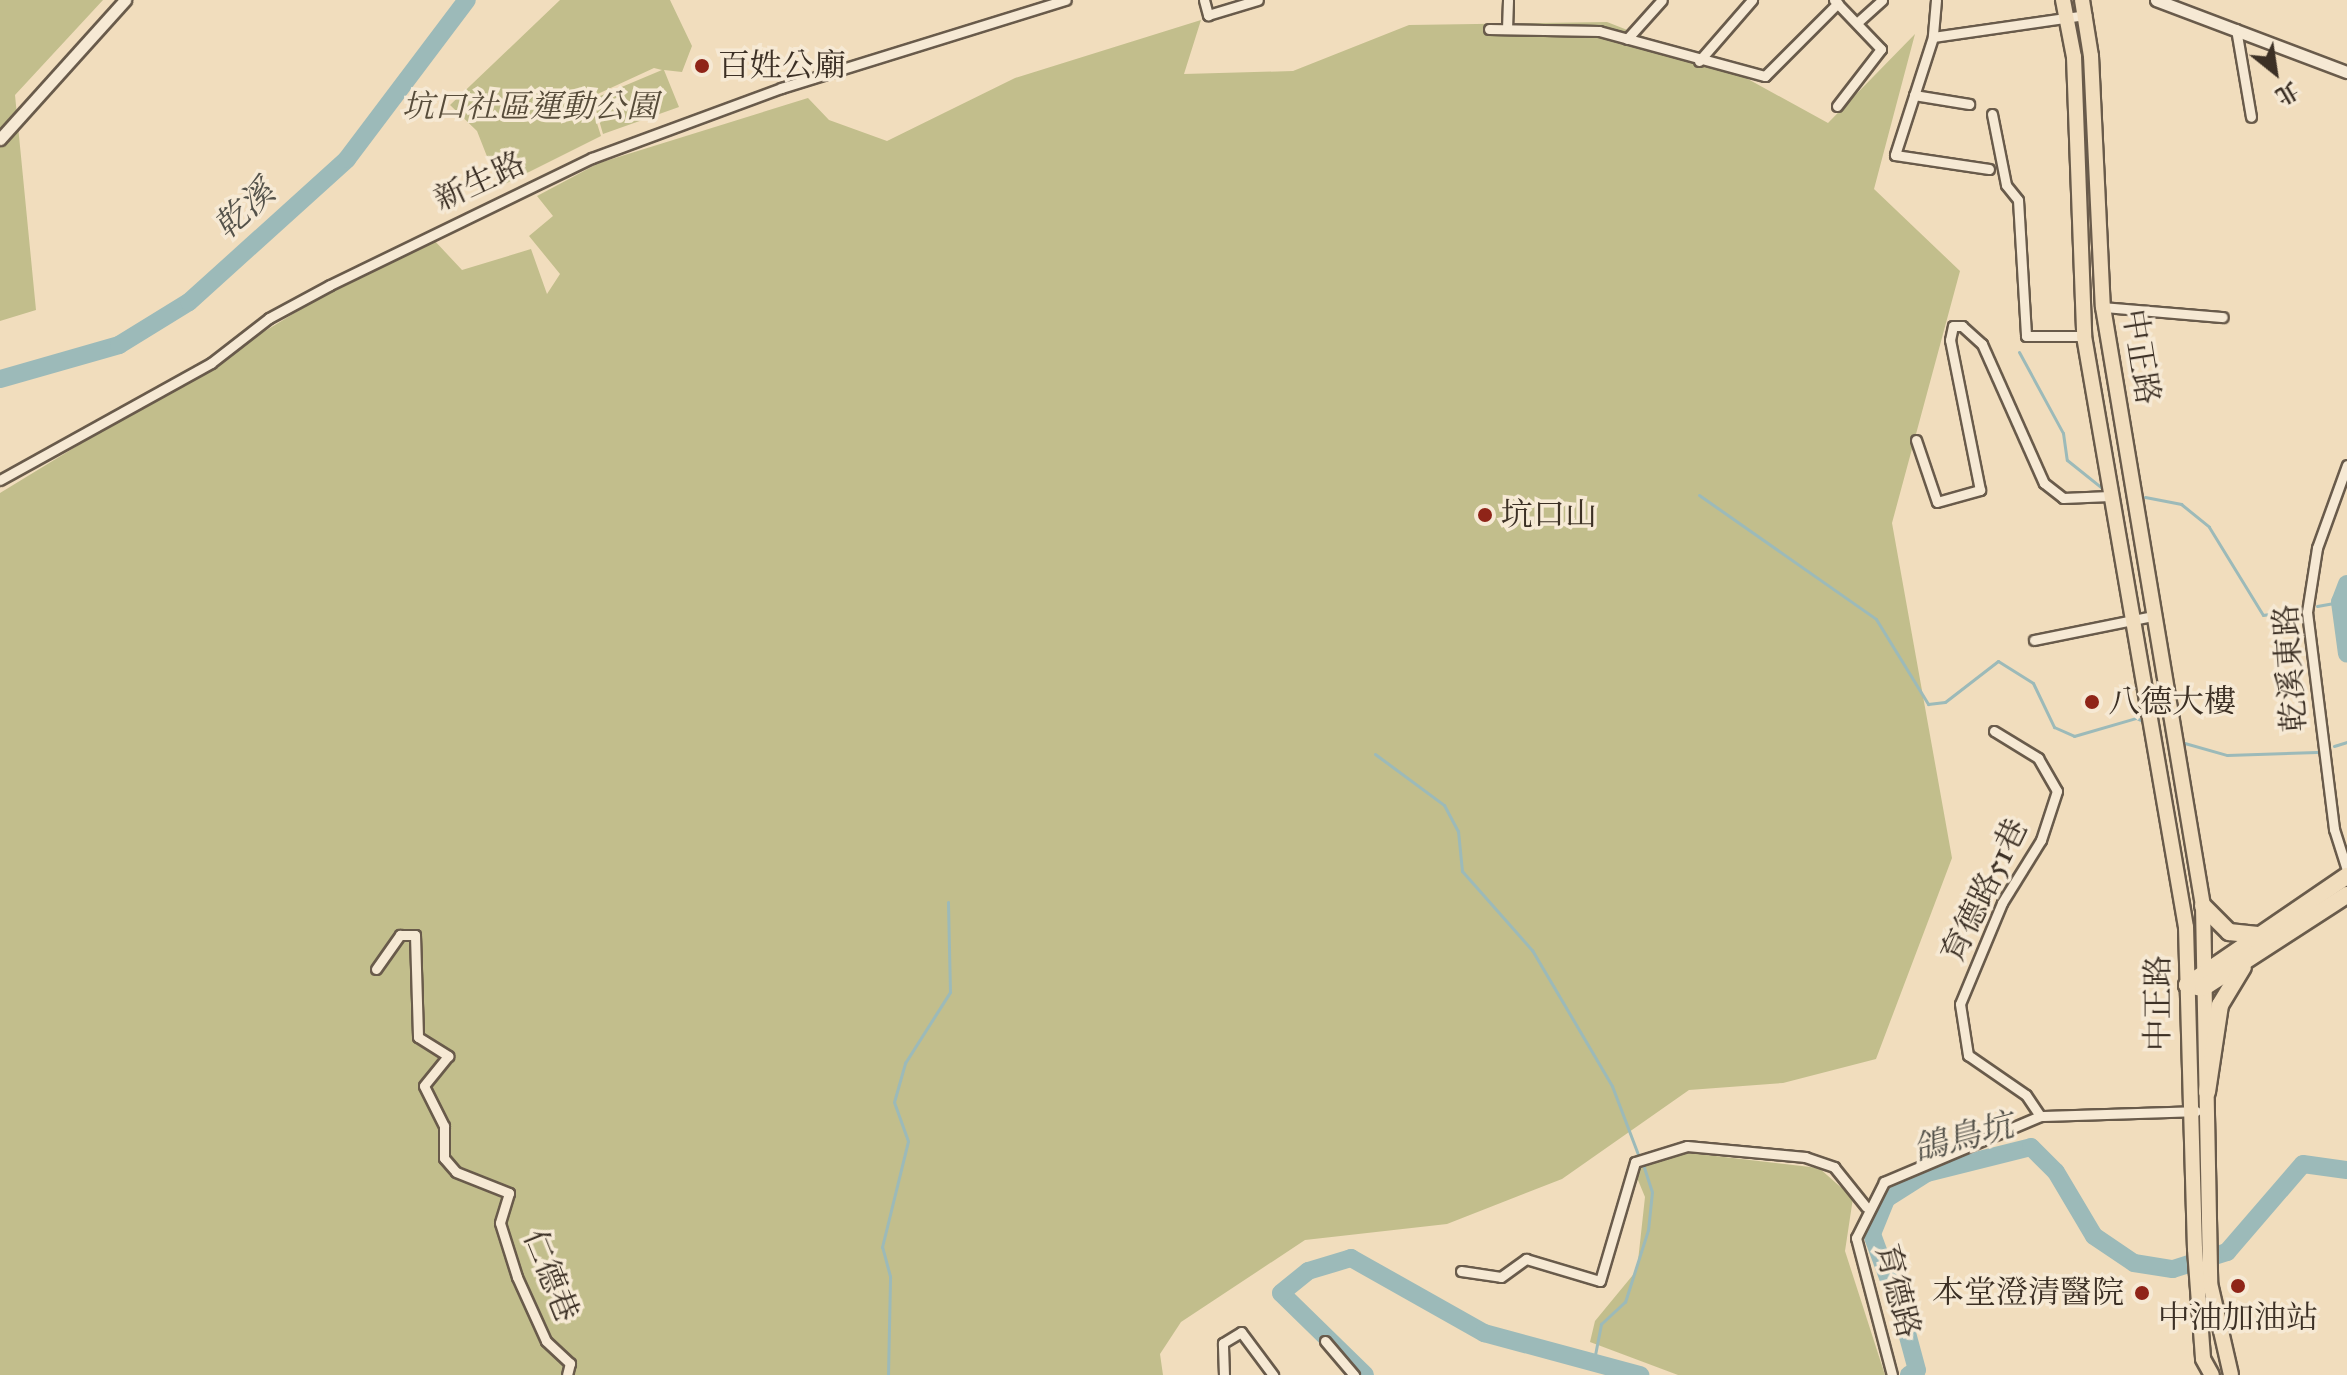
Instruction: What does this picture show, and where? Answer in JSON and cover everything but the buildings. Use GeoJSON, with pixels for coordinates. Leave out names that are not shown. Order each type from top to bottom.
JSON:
{"type":"FeatureCollection","features":[{"type":"Feature","properties":{"kind":"highway"},"geometry":{"type":"LineString","coordinates":[[2195,987],[2203,971],[2344,884]]}},
{"type":"Feature","properties":{"kind":"highway"},"geometry":{"type":"LineString","coordinates":[[2195,987],[2246,962],[2344,884]]}},
{"type":"Feature","properties":{"kind":"highway"},"geometry":{"type":"LineString","coordinates":[[2203,906],[2229,932],[2261,935]]}},
{"type":"Feature","properties":{"kind":"highway"},"geometry":{"type":"LineString","coordinates":[[2207,1092],[2220,1005],[2246,962]]}},
{"type":"Feature","properties":{"kind":"main road","name":"中正路"},"geometry":{"type":"LineString","coordinates":[[2063,0],[2070,17],[2084,336],[2159,758],[2195,987],[2207,1092],[2202,1248]]}},
{"type":"Feature","properties":{"kind":"main road","name":"中正路"},"geometry":{"type":"LineString","coordinates":[[2084,7],[2103,307],[2203,906],[2203,971]]}},
{"type":"Feature","properties":{"kind":"main road"},"geometry":{"type":"LineString","coordinates":[[2090,367],[2111,361]]}},
{"type":"Feature","properties":{"kind":"main road","name":"中正路"},"geometry":{"type":"LineString","coordinates":[[2195,987],[2187,1112],[2202,1248]]}},
{"type":"Feature","properties":{"kind":"main road"},"geometry":{"type":"LineString","coordinates":[[2202,1248],[2203,1359],[2212,1375]]}},
{"type":"Feature","properties":{"kind":"main road"},"geometry":{"type":"LineString","coordinates":[[2203,1277],[2222,1357],[2231,1375]]}},
{"type":"Feature","properties":{"kind":"street"},"geometry":{"type":"LineString","coordinates":[[0,139],[125,0]]}},
{"type":"Feature","properties":{"kind":"street","name":"新生路"},"geometry":{"type":"LineString","coordinates":[[0,480],[211,363],[269,318],[330,285],[592,158],[781,88],[1066,0]]}},
{"type":"Feature","properties":{"kind":"street"},"geometry":{"type":"LineString","coordinates":[[1204,0],[1208,15],[1258,0]]}},
{"type":"Feature","properties":{"kind":"street"},"geometry":{"type":"LineString","coordinates":[[1507,29],[1508,0]]}},
{"type":"Feature","properties":{"kind":"street"},"geometry":{"type":"LineString","coordinates":[[1627,39],[1662,0]]}},
{"type":"Feature","properties":{"kind":"street"},"geometry":{"type":"LineString","coordinates":[[1699,61],[1752,0]]}},
{"type":"Feature","properties":{"kind":"street"},"geometry":{"type":"LineString","coordinates":[[1859,21],[1882,0]]}},
{"type":"Feature","properties":{"kind":"street"},"geometry":{"type":"LineString","coordinates":[[1936,0],[1933,37],[1895,155],[1989,169]]}},
{"type":"Feature","properties":{"kind":"street"},"geometry":{"type":"LineString","coordinates":[[2156,0],[2347,72]]}},
{"type":"Feature","properties":{"kind":"street"},"geometry":{"type":"LineString","coordinates":[[1489,29],[1599,31],[1699,61],[1765,76],[1836,2],[1859,21],[1881,49],[1837,106]]}},
{"type":"Feature","properties":{"kind":"street"},"geometry":{"type":"LineString","coordinates":[[1933,37],[2070,17],[2084,7]]}},
{"type":"Feature","properties":{"kind":"street"},"geometry":{"type":"LineString","coordinates":[[2236,29],[2251,117]]}},
{"type":"Feature","properties":{"kind":"street"},"geometry":{"type":"LineString","coordinates":[[1914,95],[1969,104]]}},
{"type":"Feature","properties":{"kind":"street"},"geometry":{"type":"LineString","coordinates":[[1992,114],[2006,185],[2018,200],[2026,336],[2084,336]]}},
{"type":"Feature","properties":{"kind":"street"},"geometry":{"type":"LineString","coordinates":[[2103,307],[2223,317]]}},
{"type":"Feature","properties":{"kind":"street"},"geometry":{"type":"LineString","coordinates":[[1916,440],[1937,502],[1980,490],[1950,340],[1953,326],[1962,326],[1982,344],[2044,483],[2063,498],[2110,496]]}},
{"type":"Feature","properties":{"kind":"street","name":"乾溪東路"},"geometry":{"type":"LineString","coordinates":[[2344,884],[2334,829],[2307,612],[2317,548],[2347,465]]}},
{"type":"Feature","properties":{"kind":"street"},"geometry":{"type":"LineString","coordinates":[[2034,640],[2153,616]]}},
{"type":"Feature","properties":{"kind":"street","name":"育德路51巷"},"geometry":{"type":"LineString","coordinates":[[1994,731],[2038,758],[2057,791],[2041,840],[2002,903],[1960,1004],[1968,1055],[2026,1095],[2040,1116]]}},
{"type":"Feature","properties":{"kind":"street","name":"仁德巷"},"geometry":{"type":"LineString","coordinates":[[376,969],[400,935],[415,935],[418,1037],[448,1056],[424,1086],[444,1126],[444,1158],[456,1172],[509,1193],[500,1223],[517,1277],[546,1341],[570,1363],[567,1375]]}},
{"type":"Feature","properties":{"kind":"street","name":"育德路"},"geometry":{"type":"LineString","coordinates":[[1892,1374],[1858,1261],[1856,1238],[1866,1207],[1902,1169],[2040,1116],[2208,1111]]}},
{"type":"Feature","properties":{"kind":"street"},"geometry":{"type":"LineString","coordinates":[[1461,1271],[1501,1277],[1526,1259],[1600,1281],[1635,1162],[1687,1146],[1805,1157],[1834,1167],[1866,1207]]}},
{"type":"Feature","properties":{"kind":"street"},"geometry":{"type":"LineString","coordinates":[[1224,1375],[1223,1343],[1241,1332],[1273,1375]]}},
{"type":"Feature","properties":{"kind":"street"},"geometry":{"type":"LineString","coordinates":[[1325,1341],[1354,1375]]}},
{"type":"Feature","properties":{"kind":"street"},"geometry":{"type":"LineString","coordinates":[[2204,1375],[2203,1359],[2222,1357]]}},
{"type":"Feature","properties":{"kind":"green space"},"geometry":{"type":"Polygon","coordinates":[[[0,0],[103,0],[15,95],[36,310],[0,321],[0,0]]]}},
{"type":"Feature","properties":{"kind":"green space","name":"坑口社區運動公園"},"geometry":{"type":"Polygon","coordinates":[[[560,0],[670,0],[692,46],[682,72],[664,70],[679,107],[603,134],[593,99],[662,70],[654,68],[589,98],[601,136],[499,187],[477,131],[450,105],[560,0]]]}},
{"type":"Feature","properties":{"kind":"green space"},"geometry":{"type":"Polygon","coordinates":[[[1201,20],[1184,74],[1293,71],[1409,25],[1607,22],[1737,73],[1828,123],[1915,34],[1874,189],[1960,271],[1892,523],[1952,858],[1876,1059],[1783,1083],[1689,1090],[1562,1179],[1447,1224],[1305,1240],[1181,1322],[1160,1354],[1163,1375],[0,1375],[0,493],[334,289],[433,239],[462,270],[531,249],[547,294],[560,274],[529,236],[553,216],[537,196],[599,163],[808,98],[829,120],[887,141],[1015,78],[1201,20]]]}},
{"type":"Feature","properties":{"kind":"green space"},"geometry":{"type":"Polygon","coordinates":[[[1681,1152],[1819,1168],[1853,1198],[1845,1251],[1885,1375],[1678,1375],[1590,1342],[1595,1321],[1637,1270],[1645,1197],[1633,1168],[1681,1152]]]}},
{"type":"Feature","properties":{"kind":"waterway","name":"乾溪"},"geometry":{"type":"LineString","coordinates":[[0,379],[119,345],[189,302],[347,159],[467,0]]}},
{"type":"Feature","properties":{"kind":"waterway"},"geometry":{"type":"LineString","coordinates":[[2019,352],[2063,433],[2067,460],[2102,488]]}},
{"type":"Feature","properties":{"kind":"waterway"},"geometry":{"type":"LineString","coordinates":[[1699,495],[1876,619],[1928,704],[1945,702],[1998,661],[2033,683],[2054,727],[2074,736],[2136,718],[2147,723]]}},
{"type":"Feature","properties":{"kind":"waterway"},"geometry":{"type":"LineString","coordinates":[[2145,497],[2181,504],[2209,527],[2263,615],[2299,609]]}},
{"type":"Feature","properties":{"kind":"waterway","name":"乾溪"},"geometry":{"type":"LineString","coordinates":[[2347,584],[2340,602],[2347,654]]}},
{"type":"Feature","properties":{"kind":"waterway"},"geometry":{"type":"LineString","coordinates":[[2317,606],[2340,602]]}},
{"type":"Feature","properties":{"kind":"waterway"},"geometry":{"type":"LineString","coordinates":[[2181,742],[2227,755],[2317,752]]}},
{"type":"Feature","properties":{"kind":"waterway"},"geometry":{"type":"LineString","coordinates":[[2334,746],[2347,742]]}},
{"type":"Feature","properties":{"kind":"waterway"},"geometry":{"type":"LineString","coordinates":[[1375,754],[1444,805],[1458,831],[1462,871],[1532,950],[1612,1086],[1639,1157]]}},
{"type":"Feature","properties":{"kind":"waterway"},"geometry":{"type":"LineString","coordinates":[[888,1375],[890,1276],[882,1247],[908,1141],[894,1102],[905,1063],[950,992],[948,902]]}},
{"type":"Feature","properties":{"kind":"waterway","name":"鴿鳥坑"},"geometry":{"type":"LineString","coordinates":[[1909,1375],[1917,1370],[1903,1318],[1872,1234],[1886,1199],[1927,1173],[2031,1147],[2056,1172],[2094,1236],[2134,1263],[2173,1269],[2227,1252],[2303,1164],[2347,1170]]}},
{"type":"Feature","properties":{"kind":"waterway"},"geometry":{"type":"LineString","coordinates":[[1594,1360],[1601,1324],[1625,1302],[1648,1230],[1652,1192],[1643,1164]]}},
{"type":"Feature","properties":{"kind":"waterway","name":"鴿鳥坑"},"geometry":{"type":"LineString","coordinates":[[1365,1375],[1281,1293],[1308,1271],[1351,1258],[1484,1333],[1640,1375]]}},
{"type":"Feature","properties":{"kind":"place","name":"百姓公廟"},"geometry":{"type":"Point","coordinates":[702,66]}},
{"type":"Feature","properties":{"kind":"place","name":"坑口山"},"geometry":{"type":"Point","coordinates":[1485,515]}},
{"type":"Feature","properties":{"kind":"place","name":"八德大樓"},"geometry":{"type":"Point","coordinates":[2092,702]}},
{"type":"Feature","properties":{"kind":"place","name":"中油加油站"},"geometry":{"type":"Point","coordinates":[2238,1286]}},
{"type":"Feature","properties":{"kind":"place","name":"本堂澄清醫院"},"geometry":{"type":"Point","coordinates":[2142,1293]}}]}
